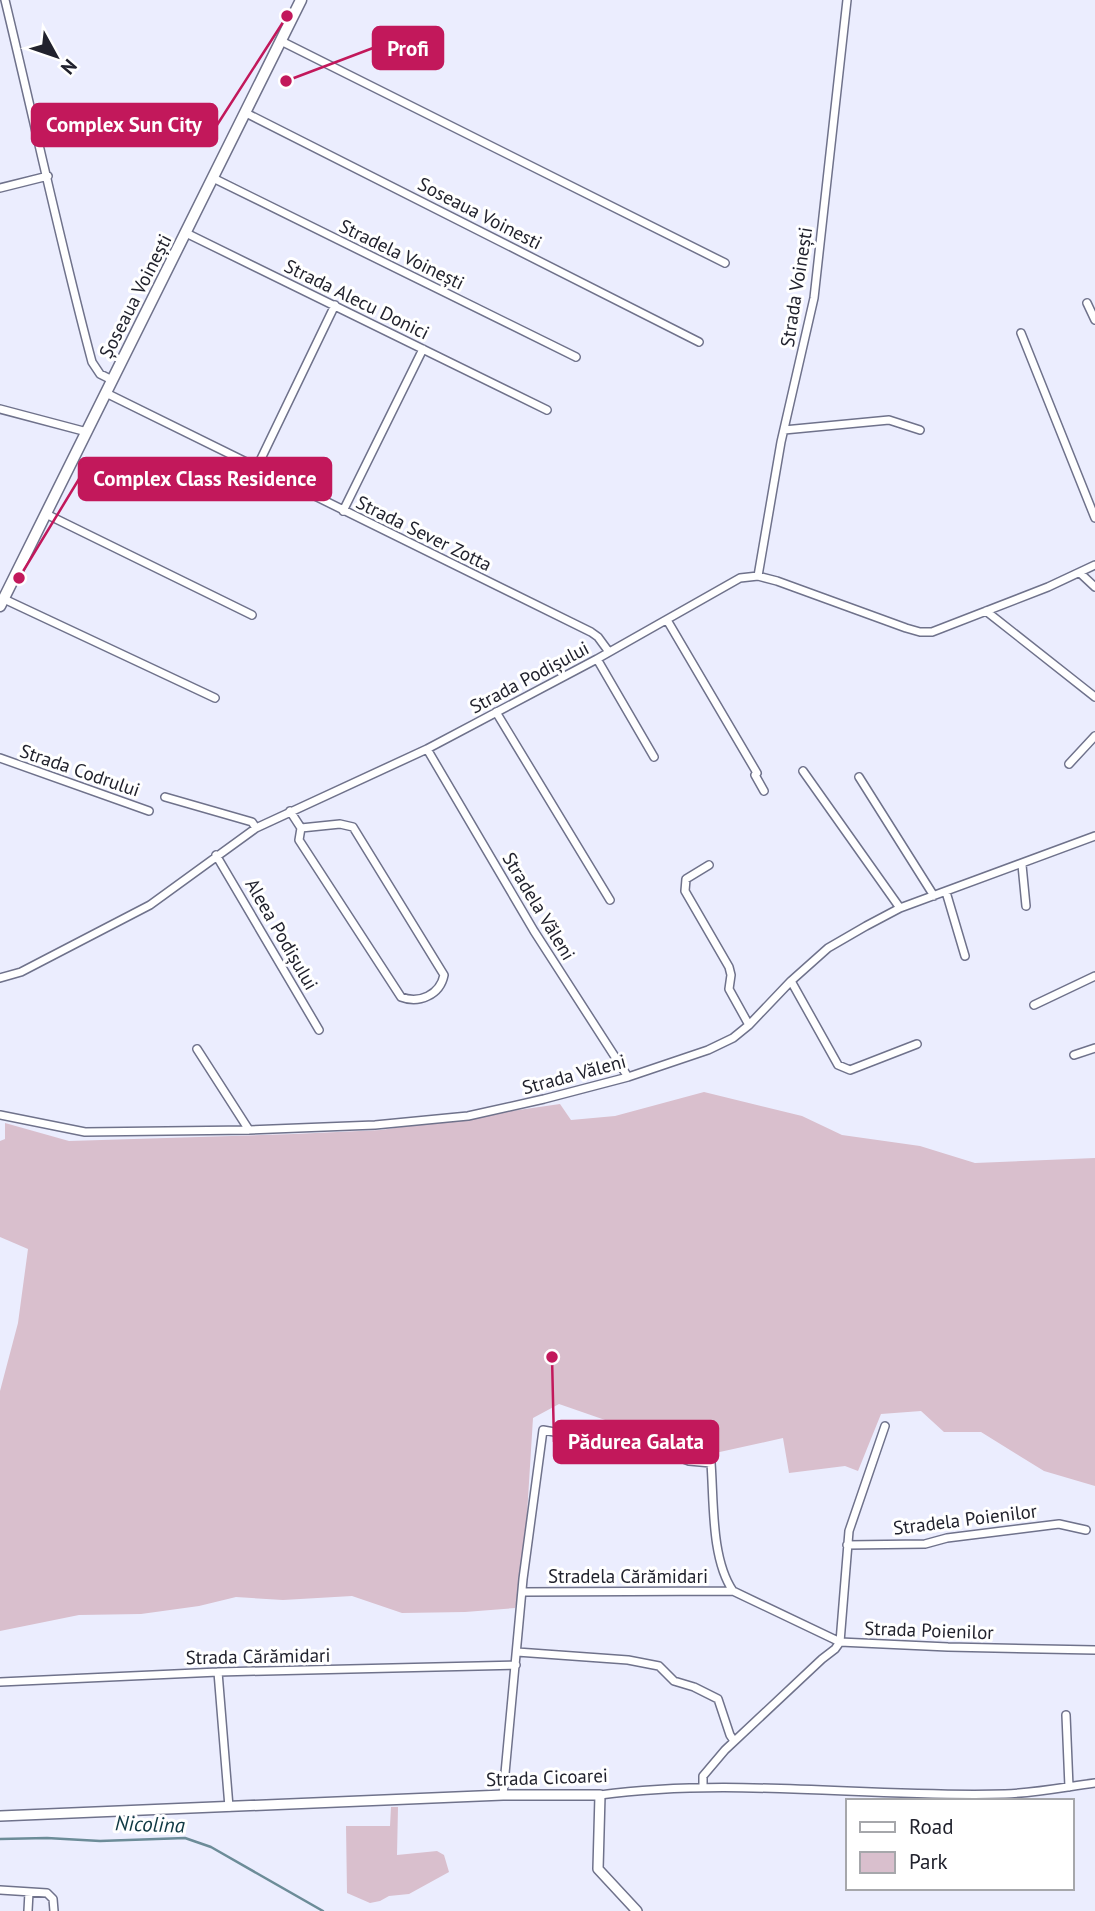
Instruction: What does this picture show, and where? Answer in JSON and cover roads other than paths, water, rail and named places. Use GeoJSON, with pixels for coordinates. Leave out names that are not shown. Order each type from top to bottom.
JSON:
{"type":"FeatureCollection","features":[{"type":"Feature","properties":{"kind":"main road","name":"Șoseaua Voinești"},"geometry":{"type":"LineString","coordinates":[[2,603],[301,0]]}},
{"type":"Feature","properties":{"kind":"street"},"geometry":{"type":"LineString","coordinates":[[5,0],[48,176],[67,271],[92,362],[100,374],[112,380]]}},
{"type":"Feature","properties":{"kind":"street","name":"Strada Voinești"},"geometry":{"type":"LineString","coordinates":[[758,576],[784,430],[814,298],[847,0]]}},
{"type":"Feature","properties":{"kind":"street"},"geometry":{"type":"LineString","coordinates":[[281,41],[726,263]]}},
{"type":"Feature","properties":{"kind":"street","name":"Soseaua Voinesti"},"geometry":{"type":"LineString","coordinates":[[246,113],[699,342]]}},
{"type":"Feature","properties":{"kind":"street"},"geometry":{"type":"LineString","coordinates":[[0,188],[48,176]]}},
{"type":"Feature","properties":{"kind":"street","name":"Stradela Voinești"},"geometry":{"type":"LineString","coordinates":[[213,178],[576,357]]}},
{"type":"Feature","properties":{"kind":"street","name":"Strada Alecu Donici"},"geometry":{"type":"LineString","coordinates":[[186,233],[547,410]]}},
{"type":"Feature","properties":{"kind":"street"},"geometry":{"type":"LineString","coordinates":[[1087,303],[1095,320]]}},
{"type":"Feature","properties":{"kind":"street"},"geometry":{"type":"LineString","coordinates":[[257,467],[335,305]]}},
{"type":"Feature","properties":{"kind":"street"},"geometry":{"type":"LineString","coordinates":[[1021,333],[1095,518]]}},
{"type":"Feature","properties":{"kind":"street"},"geometry":{"type":"LineString","coordinates":[[343,511],[423,349]]}},
{"type":"Feature","properties":{"kind":"street","name":"Strada Sever Zotta"},"geometry":{"type":"LineString","coordinates":[[106,393],[591,632],[610,652]]}},
{"type":"Feature","properties":{"kind":"street"},"geometry":{"type":"LineString","coordinates":[[0,409],[87,432]]}},
{"type":"Feature","properties":{"kind":"street"},"geometry":{"type":"LineString","coordinates":[[784,430],[889,420],[920,430]]}},
{"type":"Feature","properties":{"kind":"street"},"geometry":{"type":"LineString","coordinates":[[46,514],[252,615]]}},
{"type":"Feature","properties":{"kind":"street"},"geometry":{"type":"LineString","coordinates":[[758,576],[920,632],[932,632],[1095,565]]}},
{"type":"Feature","properties":{"kind":"street"},"geometry":{"type":"LineString","coordinates":[[1080,573],[1095,587]]}},
{"type":"Feature","properties":{"kind":"street","name":"Strada Podișului"},"geometry":{"type":"LineString","coordinates":[[0,978],[21,972],[150,905],[256,828],[427,749],[610,652],[740,578],[758,576]]}},
{"type":"Feature","properties":{"kind":"street"},"geometry":{"type":"LineString","coordinates":[[2,603],[215,698]]}},
{"type":"Feature","properties":{"kind":"street"},"geometry":{"type":"LineString","coordinates":[[986,611],[1095,697]]}},
{"type":"Feature","properties":{"kind":"street"},"geometry":{"type":"LineString","coordinates":[[667,620],[757,773],[755,775],[764,791]]}},
{"type":"Feature","properties":{"kind":"street"},"geometry":{"type":"LineString","coordinates":[[597,659],[654,757]]}},
{"type":"Feature","properties":{"kind":"street"},"geometry":{"type":"LineString","coordinates":[[496,712],[610,900]]}},
{"type":"Feature","properties":{"kind":"street"},"geometry":{"type":"LineString","coordinates":[[1069,764],[1095,736]]}},
{"type":"Feature","properties":{"kind":"street","name":"Stradela Văleni"},"geometry":{"type":"LineString","coordinates":[[427,749],[534,931],[628,1077]]}},
{"type":"Feature","properties":{"kind":"street","name":"Strada Codrului"},"geometry":{"type":"LineString","coordinates":[[0,758],[149,811]]}},
{"type":"Feature","properties":{"kind":"street"},"geometry":{"type":"LineString","coordinates":[[803,771],[900,908]]}},
{"type":"Feature","properties":{"kind":"street"},"geometry":{"type":"LineString","coordinates":[[859,777],[934,896]]}},
{"type":"Feature","properties":{"kind":"street"},"geometry":{"type":"LineString","coordinates":[[165,797],[252,822],[256,828]]}},
{"type":"Feature","properties":{"kind":"street"},"geometry":{"type":"LineString","coordinates":[[290,811],[301,828],[299,840],[401,997],[419,1000],[438,989],[444,975],[353,827],[340,824],[301,828]]}},
{"type":"Feature","properties":{"kind":"street","name":"Strada Văleni"},"geometry":{"type":"LineString","coordinates":[[0,1115],[85,1132],[249,1130],[375,1125],[468,1116],[544,1099],[628,1077],[708,1050],[733,1038],[749,1025],[791,981],[828,948],[900,908],[1094,838]]}},
{"type":"Feature","properties":{"kind":"street","name":"Aleea Podișului"},"geometry":{"type":"LineString","coordinates":[[216,855],[319,1030]]}},
{"type":"Feature","properties":{"kind":"street"},"geometry":{"type":"LineString","coordinates":[[709,865],[687,879],[685,891],[729,967],[729,989],[749,1025]]}},
{"type":"Feature","properties":{"kind":"street"},"geometry":{"type":"LineString","coordinates":[[1021,865],[1026,906]]}},
{"type":"Feature","properties":{"kind":"street"},"geometry":{"type":"LineString","coordinates":[[946,892],[965,956]]}},
{"type":"Feature","properties":{"kind":"street"},"geometry":{"type":"LineString","coordinates":[[1034,1005],[1095,976]]}},
{"type":"Feature","properties":{"kind":"street"},"geometry":{"type":"LineString","coordinates":[[791,981],[838,1065],[850,1070],[917,1044]]}},
{"type":"Feature","properties":{"kind":"street"},"geometry":{"type":"LineString","coordinates":[[1074,1055],[1095,1048]]}},
{"type":"Feature","properties":{"kind":"street"},"geometry":{"type":"LineString","coordinates":[[198,1049],[249,1130]]}},
{"type":"Feature","properties":{"kind":"street"},"geometry":{"type":"LineString","coordinates":[[542,1089],[544,1099]]}},
{"type":"Feature","properties":{"kind":"street"},"geometry":{"type":"LineString","coordinates":[[840,1642],[849,1531],[885,1426]]}},
{"type":"Feature","properties":{"kind":"street","name":"Stradela Cărămidari"},"geometry":{"type":"LineString","coordinates":[[503,1795],[541,1432],[546,1429],[663,1451],[689,1461],[711,1463],[719,1559],[725,1580],[733,1591]]}},
{"type":"Feature","properties":{"kind":"street","name":"Stradela Poienilor"},"geometry":{"type":"LineString","coordinates":[[847,1545],[925,1544],[947,1538],[1059,1524],[1086,1530]]}},
{"type":"Feature","properties":{"kind":"street","name":"Stradela Cărămidari"},"geometry":{"type":"LineString","coordinates":[[523,1592],[733,1591],[840,1642]]}},
{"type":"Feature","properties":{"kind":"street","name":"Strada Poienilor"},"geometry":{"type":"LineString","coordinates":[[703,1787],[704,1776],[734,1741],[822,1658],[835,1650],[840,1642],[1095,1650]]}},
{"type":"Feature","properties":{"kind":"street"},"geometry":{"type":"LineString","coordinates":[[517,1652],[615,1659],[659,1667],[674,1681],[718,1699],[734,1741]]}},
{"type":"Feature","properties":{"kind":"street","name":"Strada Cărămidari"},"geometry":{"type":"LineString","coordinates":[[0,1682],[218,1672],[516,1665]]}},
{"type":"Feature","properties":{"kind":"street"},"geometry":{"type":"LineString","coordinates":[[218,1672],[229,1807]]}},
{"type":"Feature","properties":{"kind":"street"},"geometry":{"type":"LineString","coordinates":[[1066,1715],[1069,1787]]}},
{"type":"Feature","properties":{"kind":"street","name":"Strada Cicoarei"},"geometry":{"type":"LineString","coordinates":[[0,1816],[503,1795],[600,1795],[648,1788],[1007,1794],[1095,1783]]}},
{"type":"Feature","properties":{"kind":"street"},"geometry":{"type":"LineString","coordinates":[[600,1795],[598,1869],[638,1911]]}},
{"type":"Feature","properties":{"kind":"street"},"geometry":{"type":"LineString","coordinates":[[0,1890],[47,1893],[53,1899],[54,1911]]}},
{"type":"Feature","properties":{"kind":"street"},"geometry":{"type":"LineString","coordinates":[[28,1911],[29,1892]]}},
{"type":"Feature","properties":{"kind":"waterway","name":"Nicolina"},"geometry":{"type":"LineString","coordinates":[[0,1839],[100,1841],[185,1838],[211,1847],[323,1911]]}},
{"type":"Feature","properties":{"kind":"place","name":"Complex Sun City"},"geometry":{"type":"Point","coordinates":[287,16]}},
{"type":"Feature","properties":{"kind":"place","name":"Profi"},"geometry":{"type":"Point","coordinates":[286,81]}},
{"type":"Feature","properties":{"kind":"place","name":"Complex Class Residence"},"geometry":{"type":"Point","coordinates":[19,578]}},
{"type":"Feature","properties":{"kind":"place","name":"Pădurea Galata"},"geometry":{"type":"Point","coordinates":[552,1357]}}]}
